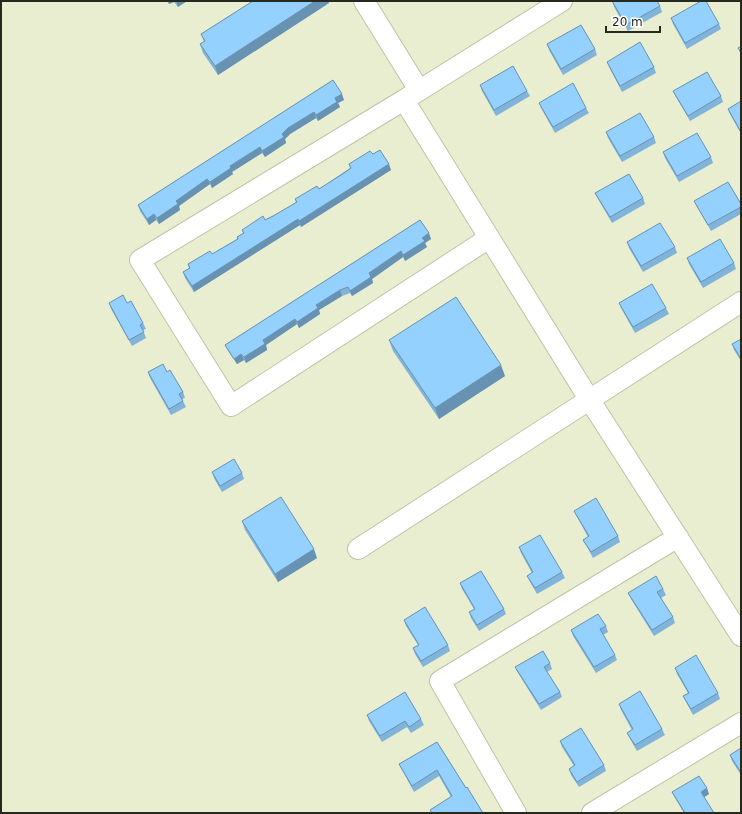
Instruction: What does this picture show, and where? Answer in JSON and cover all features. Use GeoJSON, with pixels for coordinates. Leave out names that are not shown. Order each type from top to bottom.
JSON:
{"type":"FeatureCollection","features":[{"type":"Feature","properties":{"kind":"lane"},"geometry":{"type":"LineString","coordinates":[[364,1],[412,95],[489,238],[589,399],[741,636]]}},
{"type":"Feature","properties":{"kind":"lane"},"geometry":{"type":"LineString","coordinates":[[489,238],[231,406],[140,260],[412,95],[561,1]]}},
{"type":"Feature","properties":{"kind":"lane"},"geometry":{"type":"LineString","coordinates":[[358,550],[741,302]]}},
{"type":"Feature","properties":{"kind":"lane"},"geometry":{"type":"LineString","coordinates":[[516,813],[440,681],[678,537]]}},
{"type":"Feature","properties":{"kind":"lane"},"geometry":{"type":"LineString","coordinates":[[592,813],[741,723]]}},
{"type":"Feature","properties":{"kind":"building"},"geometry":{"type":"Polygon","coordinates":[[[253,1],[315,1],[215,66],[200,44],[205,41],[201,34],[253,1]]]}},
{"type":"Feature","properties":{"kind":"building"},"geometry":{"type":"Polygon","coordinates":[[[612,1],[657,1],[660,6],[626,25],[612,1]]]}},
{"type":"Feature","properties":{"kind":"building"},"geometry":{"type":"Polygon","coordinates":[[[701,1],[706,1],[719,24],[685,43],[671,18],[701,1]]]}},
{"type":"Feature","properties":{"kind":"building"},"geometry":{"type":"Polygon","coordinates":[[[581,25],[595,49],[561,69],[547,44],[581,25]]]}},
{"type":"Feature","properties":{"kind":"building"},"geometry":{"type":"Polygon","coordinates":[[[640,42],[654,67],[620,86],[607,62],[640,42]]]}},
{"type":"Feature","properties":{"kind":"building"},"geometry":{"type":"Polygon","coordinates":[[[741,46],[741,53],[738,48],[741,46]]]}},
{"type":"Feature","properties":{"kind":"building"},"geometry":{"type":"Polygon","coordinates":[[[513,66],[527,91],[494,110],[480,85],[513,66]]]}},
{"type":"Feature","properties":{"kind":"building"},"geometry":{"type":"Polygon","coordinates":[[[707,72],[721,96],[688,116],[673,91],[707,72]]]}},
{"type":"Feature","properties":{"kind":"building"},"geometry":{"type":"Polygon","coordinates":[[[333,80],[342,94],[335,98],[337,102],[316,115],[314,112],[288,128],[282,134],[284,137],[262,151],[260,147],[230,166],[231,168],[210,182],[207,179],[176,201],[178,204],[157,218],[154,214],[147,219],[138,205],[333,80]]]}},
{"type":"Feature","properties":{"kind":"building"},"geometry":{"type":"Polygon","coordinates":[[[573,83],[586,108],[553,127],[539,103],[573,83]]]}},
{"type":"Feature","properties":{"kind":"building"},"geometry":{"type":"Polygon","coordinates":[[[741,101],[741,132],[728,109],[741,101]]]}},
{"type":"Feature","properties":{"kind":"building"},"geometry":{"type":"Polygon","coordinates":[[[640,113],[654,137],[620,156],[606,132],[640,113]]]}},
{"type":"Feature","properties":{"kind":"building"},"geometry":{"type":"Polygon","coordinates":[[[697,133],[711,157],[677,176],[663,152],[697,133]]]}},
{"type":"Feature","properties":{"kind":"building"},"geometry":{"type":"Polygon","coordinates":[[[380,150],[389,164],[192,286],[183,272],[190,268],[188,264],[210,251],[212,254],[238,239],[237,237],[244,233],[242,230],[263,216],[265,220],[297,202],[295,199],[317,186],[319,189],[351,168],[349,164],[370,151],[373,154],[380,150]]]}},
{"type":"Feature","properties":{"kind":"building"},"geometry":{"type":"Polygon","coordinates":[[[629,174],[643,198],[610,217],[595,193],[629,174]]]}},
{"type":"Feature","properties":{"kind":"building"},"geometry":{"type":"Polygon","coordinates":[[[728,182],[741,204],[741,207],[708,225],[694,201],[728,182]]]}},
{"type":"Feature","properties":{"kind":"building"},"geometry":{"type":"Polygon","coordinates":[[[420,220],[429,233],[422,238],[425,241],[403,255],[401,251],[369,273],[371,277],[350,291],[348,287],[340,290],[316,305],[318,308],[297,322],[295,319],[263,340],[265,344],[244,357],[241,354],[234,359],[225,345],[420,220]]]}},
{"type":"Feature","properties":{"kind":"building"},"geometry":{"type":"Polygon","coordinates":[[[660,223],[675,247],[641,266],[627,242],[660,223]]]}},
{"type":"Feature","properties":{"kind":"building"},"geometry":{"type":"Polygon","coordinates":[[[720,239],[734,263],[701,282],[687,258],[720,239]]]}},
{"type":"Feature","properties":{"kind":"building"},"geometry":{"type":"Polygon","coordinates":[[[652,284],[666,308],[633,327],[619,303],[652,284]]]}},
{"type":"Feature","properties":{"kind":"building"},"geometry":{"type":"Polygon","coordinates":[[[123,295],[127,303],[131,301],[143,323],[140,325],[144,332],[129,340],[109,303],[123,295]]]}},
{"type":"Feature","properties":{"kind":"building"},"geometry":{"type":"Polygon","coordinates":[[[456,297],[501,365],[435,408],[389,340],[456,297]]]}},
{"type":"Feature","properties":{"kind":"building"},"geometry":{"type":"Polygon","coordinates":[[[741,339],[741,359],[732,344],[741,339]]]}},
{"type":"Feature","properties":{"kind":"building"},"geometry":{"type":"Polygon","coordinates":[[[163,364],[167,372],[170,370],[183,392],[179,394],[183,401],[169,409],[148,372],[163,364]]]}},
{"type":"Feature","properties":{"kind":"building"},"geometry":{"type":"Polygon","coordinates":[[[234,459],[242,473],[220,486],[212,472],[234,459]]]}},
{"type":"Feature","properties":{"kind":"building"},"geometry":{"type":"Polygon","coordinates":[[[281,497],[314,549],[275,574],[242,521],[281,497]]]}},
{"type":"Feature","properties":{"kind":"building"},"geometry":{"type":"Polygon","coordinates":[[[596,498],[618,536],[591,552],[583,540],[589,536],[574,511],[596,498]]]}},
{"type":"Feature","properties":{"kind":"building"},"geometry":{"type":"Polygon","coordinates":[[[540,535],[562,572],[535,588],[527,576],[533,572],[519,547],[540,535]]]}},
{"type":"Feature","properties":{"kind":"building"},"geometry":{"type":"Polygon","coordinates":[[[481,571],[504,609],[477,625],[469,612],[475,609],[460,583],[481,571]]]}},
{"type":"Feature","properties":{"kind":"building"},"geometry":{"type":"Polygon","coordinates":[[[656,576],[663,589],[657,592],[673,617],[652,630],[628,593],[656,576]]]}},
{"type":"Feature","properties":{"kind":"building"},"geometry":{"type":"Polygon","coordinates":[[[425,607],[448,645],[421,661],[413,648],[419,645],[404,620],[425,607]]]}},
{"type":"Feature","properties":{"kind":"building"},"geometry":{"type":"Polygon","coordinates":[[[598,614],[606,626],[600,629],[615,655],[594,667],[571,630],[598,614]]]}},
{"type":"Feature","properties":{"kind":"building"},"geometry":{"type":"Polygon","coordinates":[[[543,651],[550,663],[544,667],[560,692],[539,704],[515,667],[543,651]]]}},
{"type":"Feature","properties":{"kind":"building"},"geometry":{"type":"Polygon","coordinates":[[[696,655],[718,693],[691,709],[683,696],[689,693],[675,668],[696,655]]]}},
{"type":"Feature","properties":{"kind":"building"},"geometry":{"type":"Polygon","coordinates":[[[640,691],[662,729],[635,745],[627,733],[633,729],[619,704],[640,691]]]}},
{"type":"Feature","properties":{"kind":"building"},"geometry":{"type":"Polygon","coordinates":[[[405,692],[421,719],[409,727],[405,721],[380,736],[367,715],[405,692]]]}},
{"type":"Feature","properties":{"kind":"building"},"geometry":{"type":"Polygon","coordinates":[[[581,728],[604,765],[577,782],[569,769],[575,765],[560,741],[581,728]]]}},
{"type":"Feature","properties":{"kind":"building"},"geometry":{"type":"Polygon","coordinates":[[[437,742],[483,813],[432,813],[430,810],[452,796],[437,770],[412,786],[399,764],[437,742]]]}},
{"type":"Feature","properties":{"kind":"building"},"geometry":{"type":"Polygon","coordinates":[[[741,748],[741,773],[730,755],[741,748]]]}},
{"type":"Feature","properties":{"kind":"building"},"geometry":{"type":"Polygon","coordinates":[[[699,776],[707,788],[701,792],[714,813],[685,813],[672,792],[699,776]]]}}]}
